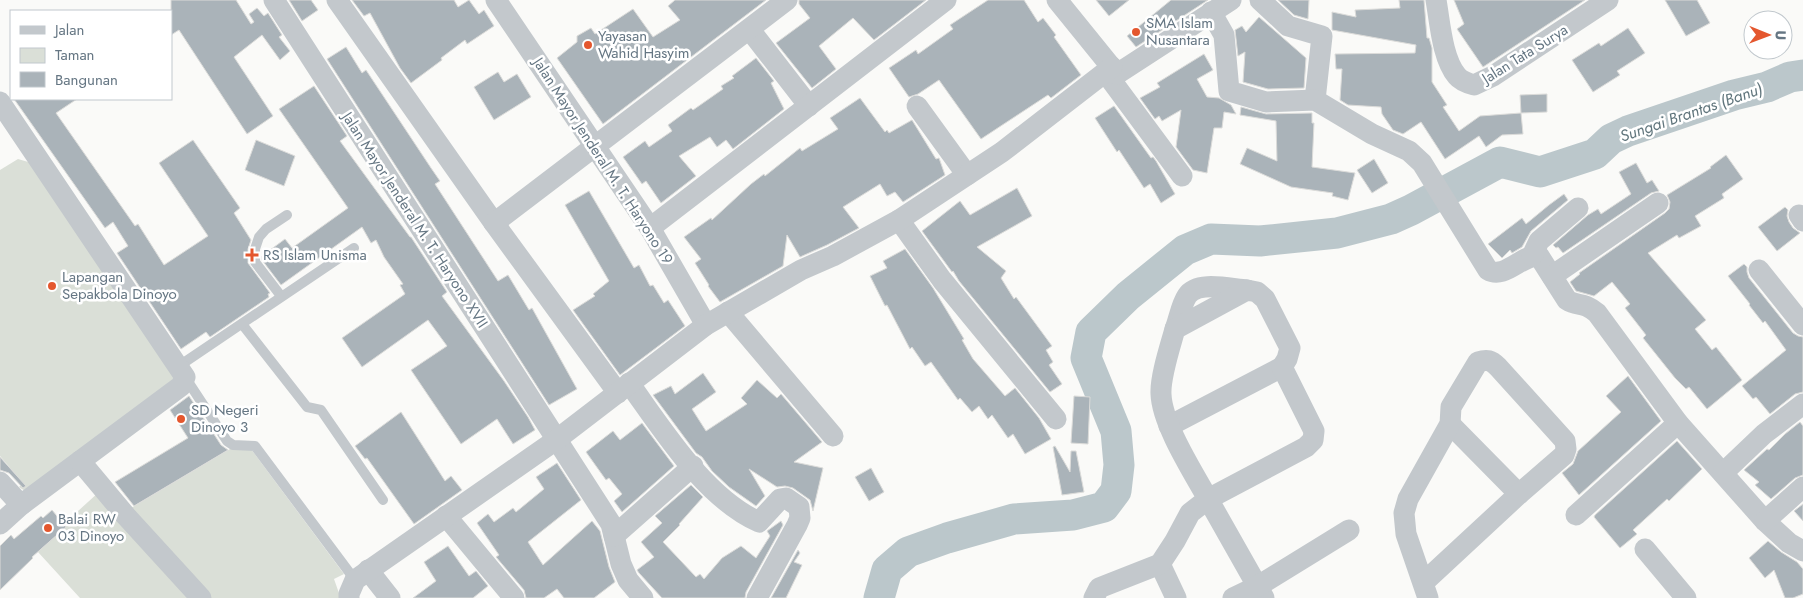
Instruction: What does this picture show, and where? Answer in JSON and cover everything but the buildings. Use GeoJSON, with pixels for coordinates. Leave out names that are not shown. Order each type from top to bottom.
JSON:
{"type":"FeatureCollection","features":[{"type":"Feature","properties":{"kind":"street","name":"Jalan Mayor Jenderal M. T. Haryono XVII"},"geometry":{"type":"LineString","coordinates":[[274,0],[611,524],[621,564],[628,580],[643,598]]}},
{"type":"Feature","properties":{"kind":"street"},"geometry":{"type":"LineString","coordinates":[[337,0],[494,223],[624,388],[675,447],[724,500],[759,522],[780,499],[786,498],[799,507],[800,518],[797,525],[757,598]]}},
{"type":"Feature","properties":{"kind":"street","name":"Jalan Mayor Jenderal M. T. Haryono 19"},"geometry":{"type":"LineString","coordinates":[[496,0],[650,228],[706,325]]}},
{"type":"Feature","properties":{"kind":"street"},"geometry":{"type":"LineString","coordinates":[[494,223],[787,0]]}},
{"type":"Feature","properties":{"kind":"street"},"geometry":{"type":"LineString","coordinates":[[650,228],[946,0]]}},
{"type":"Feature","properties":{"kind":"street"},"geometry":{"type":"LineString","coordinates":[[1057,0],[1114,70]]}},
{"type":"Feature","properties":{"kind":"street"},"geometry":{"type":"LineString","coordinates":[[390,598],[358,583],[446,516],[556,440],[706,325],[800,270],[833,256],[899,220],[1002,152],[1114,70],[1231,0]]}},
{"type":"Feature","properties":{"kind":"street"},"geometry":{"type":"LineString","coordinates":[[1260,0],[1288,26],[1322,36],[1316,100]]}},
{"type":"Feature","properties":{"kind":"street","name":"Jalan Tata Surya"},"geometry":{"type":"LineString","coordinates":[[1436,0],[1443,41],[1451,66],[1457,76],[1465,83],[1474,85],[1493,76],[1608,0]]}},
{"type":"Feature","properties":{"kind":"street"},"geometry":{"type":"LineString","coordinates":[[1211,12],[1224,35],[1229,91],[1266,102],[1316,100],[1372,134],[1409,151],[1422,163],[1488,270],[1492,272],[1502,271],[1532,256],[1538,256],[1567,300],[1571,303],[1589,306],[1596,313],[1678,423],[1764,521],[1789,543],[1802,549]]}},
{"type":"Feature","properties":{"kind":"street"},"geometry":{"type":"LineString","coordinates":[[750,30],[809,106]]}},
{"type":"Feature","properties":{"kind":"street"},"geometry":{"type":"LineString","coordinates":[[1114,70],[1111,80],[1182,176]]}},
{"type":"Feature","properties":{"kind":"street"},"geometry":{"type":"LineString","coordinates":[[0,102],[182,372],[181,386],[21,505],[0,524]]}},
{"type":"Feature","properties":{"kind":"street"},"geometry":{"type":"LineString","coordinates":[[917,106],[967,175]]}},
{"type":"Feature","properties":{"kind":"street"},"geometry":{"type":"LineString","coordinates":[[1552,276],[1658,203]]}},
{"type":"Feature","properties":{"kind":"street"},"geometry":{"type":"LineString","coordinates":[[1532,256],[1539,241],[1578,208]]}},
{"type":"Feature","properties":{"kind":"street"},"geometry":{"type":"LineString","coordinates":[[899,220],[942,280],[1056,419]]}},
{"type":"Feature","properties":{"kind":"street"},"geometry":{"type":"LineString","coordinates":[[1758,270],[1803,325]]}},
{"type":"Feature","properties":{"kind":"street"},"geometry":{"type":"LineString","coordinates":[[1169,426],[1282,367],[1287,360],[1290,348],[1265,299],[1257,292],[1247,290],[1175,330],[1161,394],[1169,426],[1261,592]]}},
{"type":"Feature","properties":{"kind":"street"},"geometry":{"type":"LineString","coordinates":[[728,312],[833,436]]}},
{"type":"Feature","properties":{"kind":"street"},"geometry":{"type":"LineString","coordinates":[[1491,361],[1565,441],[1566,448],[1564,456],[1519,494],[1426,591],[1406,534],[1404,513],[1408,499],[1450,424],[1451,407],[1478,362],[1491,361]]}},
{"type":"Feature","properties":{"kind":"street"},"geometry":{"type":"LineString","coordinates":[[1094,598],[1099,588],[1160,564],[1190,513],[1208,499],[1306,447],[1313,440],[1314,431],[1282,367]]}},
{"type":"Feature","properties":{"kind":"street"},"geometry":{"type":"LineString","coordinates":[[1723,473],[1764,434],[1803,404]]}},
{"type":"Feature","properties":{"kind":"street"},"geometry":{"type":"LineString","coordinates":[[1576,514],[1678,423]]}},
{"type":"Feature","properties":{"kind":"street"},"geometry":{"type":"LineString","coordinates":[[1450,424],[1519,494]]}},
{"type":"Feature","properties":{"kind":"street"},"geometry":{"type":"LineString","coordinates":[[80,461],[126,516],[201,598]]}},
{"type":"Feature","properties":{"kind":"street"},"geometry":{"type":"LineString","coordinates":[[614,536],[693,466]]}},
{"type":"Feature","properties":{"kind":"street"},"geometry":{"type":"LineString","coordinates":[[0,482],[21,505]]}},
{"type":"Feature","properties":{"kind":"street"},"geometry":{"type":"LineString","coordinates":[[1764,521],[1803,487]]}},
{"type":"Feature","properties":{"kind":"street"},"geometry":{"type":"LineString","coordinates":[[446,516],[514,598]]}},
{"type":"Feature","properties":{"kind":"street"},"geometry":{"type":"LineString","coordinates":[[1233,598],[1261,592],[1349,530]]}},
{"type":"Feature","properties":{"kind":"street"},"geometry":{"type":"LineString","coordinates":[[1645,549],[1686,598]]}},
{"type":"Feature","properties":{"kind":"street"},"geometry":{"type":"LineString","coordinates":[[1160,564],[1176,598]]}},
{"type":"Feature","properties":{"kind":"lane"},"geometry":{"type":"LineString","coordinates":[[281,296],[255,262],[255,249],[259,237],[266,229],[287,215]]}},
{"type":"Feature","properties":{"kind":"lane"},"geometry":{"type":"LineString","coordinates":[[354,248],[242,324],[182,372],[227,441],[232,446],[247,444],[254,446],[358,583]]}},
{"type":"Feature","properties":{"kind":"lane"},"geometry":{"type":"LineString","coordinates":[[242,324],[307,407],[321,410],[383,500]]}},
{"type":"Feature","properties":{"kind":"green space","name":"Lapangan Sepakbola Dinoyo"},"geometry":{"type":"Polygon","coordinates":[[[18,159],[35,164],[179,375],[25,491],[19,487],[23,483],[0,456],[0,170],[18,159]]]}},
{"type":"Feature","properties":{"kind":"green space"},"geometry":{"type":"Polygon","coordinates":[[[230,449],[251,449],[344,574],[334,579],[340,596],[344,598],[206,598],[126,511],[230,449]]]}},
{"type":"Feature","properties":{"kind":"green space"},"geometry":{"type":"Polygon","coordinates":[[[99,492],[193,598],[80,598],[38,552],[79,515],[77,512],[99,492]]]}},
{"type":"Feature","properties":{"kind":"waterway","name":"Sungai Brantas (Banu)"},"geometry":{"type":"LineString","coordinates":[[879,598],[887,570],[908,552],[947,538],[1014,519],[1073,515],[1104,507],[1116,491],[1119,465],[1116,431],[1086,358],[1091,332],[1128,296],[1185,250],[1211,239],[1260,241],[1337,233],[1391,219],[1500,162],[1540,172],[1595,154],[1611,139],[1628,131],[1734,95],[1767,87],[1790,77],[1803,75]]}},
{"type":"Feature","properties":{"kind":"place","name":"SMA Islam Nusantara"},"geometry":{"type":"Point","coordinates":[1136,32]}},
{"type":"Feature","properties":{"kind":"place","name":"Yayasan Wahid Hasyim"},"geometry":{"type":"Point","coordinates":[588,45]}},
{"type":"Feature","properties":{"kind":"place","name":"RS Islam Unisma"},"geometry":{"type":"Point","coordinates":[252,255]}},
{"type":"Feature","properties":{"kind":"place","name":"Lapangan Sepakbola Dinoyo"},"geometry":{"type":"Point","coordinates":[52,286]}},
{"type":"Feature","properties":{"kind":"place","name":"SD Negeri Dinoyo 3"},"geometry":{"type":"Point","coordinates":[181,419]}},
{"type":"Feature","properties":{"kind":"place","name":"Balai RW 03 Dinoyo"},"geometry":{"type":"Point","coordinates":[48,528]}}]}
